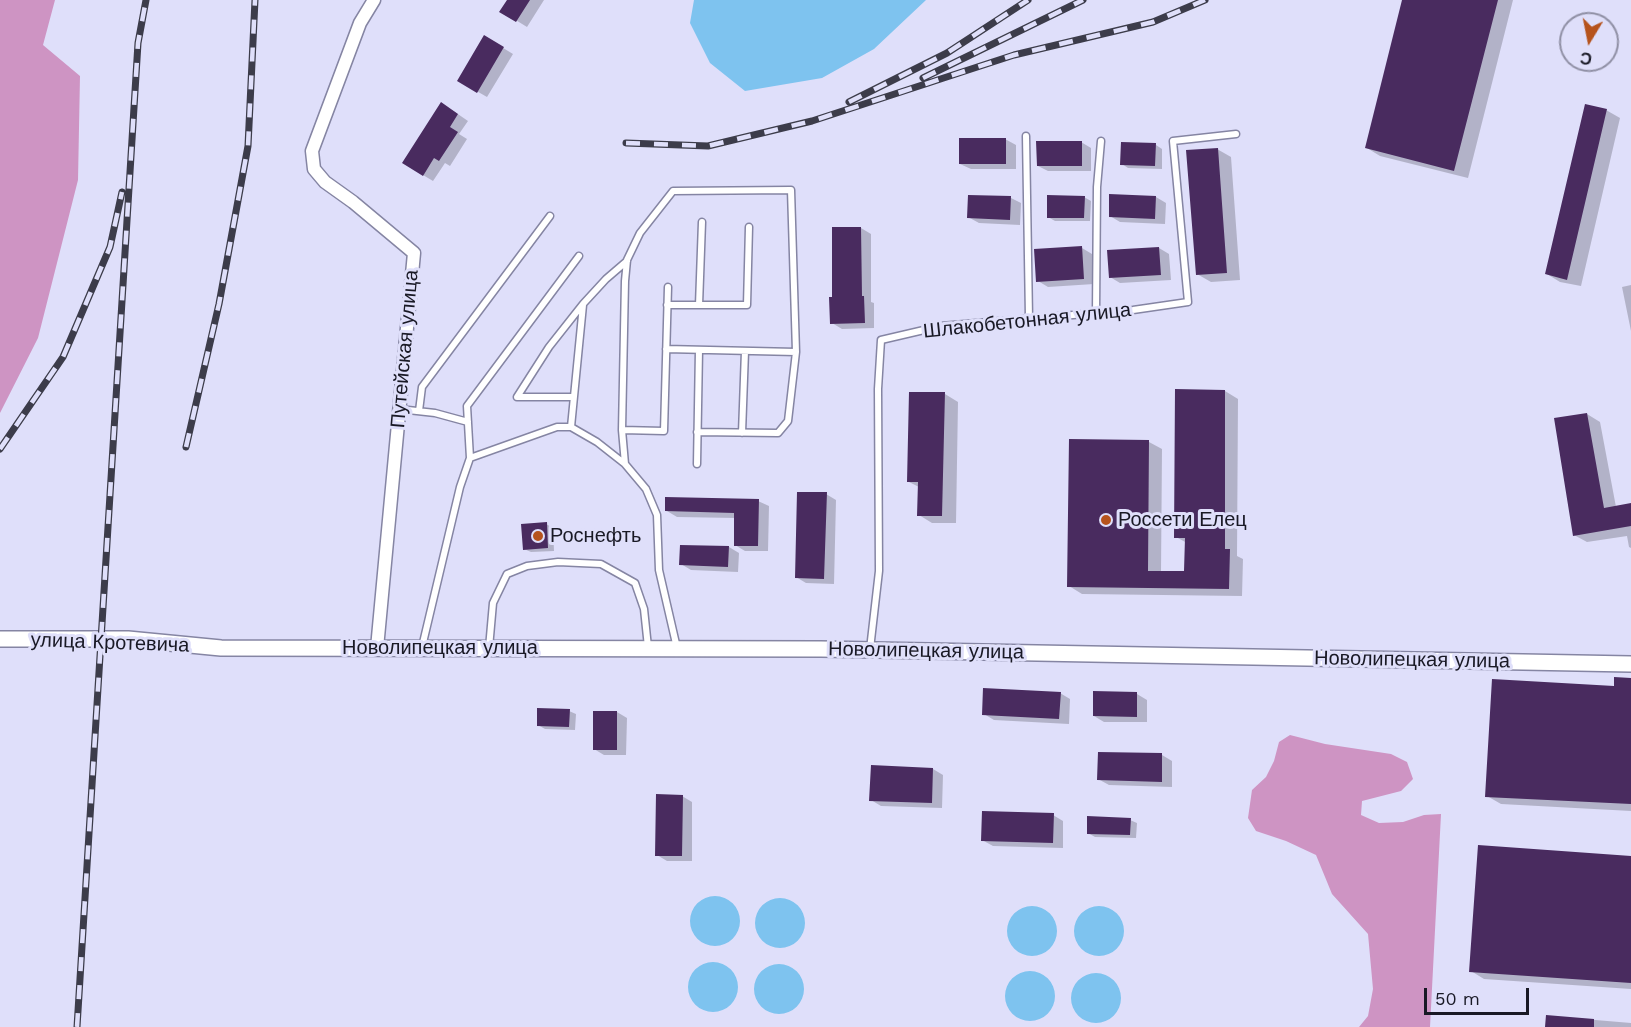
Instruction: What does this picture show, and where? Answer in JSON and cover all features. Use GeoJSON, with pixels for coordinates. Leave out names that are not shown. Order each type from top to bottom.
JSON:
{"type":"FeatureCollection","features":[{"type":"Feature","properties":{"kind":"street","name":"Путейская улица"},"geometry":{"type":"LineString","coordinates":[[374,0],[360,23],[312,151],[314,169],[326,182],[414,253],[377,648]]}},
{"type":"Feature","properties":{"kind":"street","name":"улица Кротевича"},"geometry":{"type":"LineString","coordinates":[[0,639],[128,639],[220,648]]}},
{"type":"Feature","properties":{"kind":"street","name":"Новолипецкая улица"},"geometry":{"type":"LineString","coordinates":[[220,648],[648,647],[1631,664]]}},
{"type":"Feature","properties":{"kind":"lane","name":"Шлакобетонная улица"},"geometry":{"type":"LineString","coordinates":[[870,650],[879,572],[878,389],[881,340],[941,326],[1133,310],[1188,302],[1173,141],[1236,134]]}},
{"type":"Feature","properties":{"kind":"lane"},"geometry":{"type":"LineString","coordinates":[[1026,136],[1029,318]]}},
{"type":"Feature","properties":{"kind":"lane"},"geometry":{"type":"LineString","coordinates":[[1096,313],[1097,187],[1101,141]]}},
{"type":"Feature","properties":{"kind":"lane"},"geometry":{"type":"LineString","coordinates":[[573,397],[517,397],[549,347],[583,304],[627,260],[640,234],[673,191],[791,190],[796,352],[788,421],[778,433],[697,432]]}},
{"type":"Feature","properties":{"kind":"lane"},"geometry":{"type":"LineString","coordinates":[[418,411],[422,387],[550,216]]}},
{"type":"Feature","properties":{"kind":"lane"},"geometry":{"type":"LineString","coordinates":[[699,305],[702,222]]}},
{"type":"Feature","properties":{"kind":"lane"},"geometry":{"type":"LineString","coordinates":[[667,305],[747,305],[749,227]]}},
{"type":"Feature","properties":{"kind":"lane"},"geometry":{"type":"LineString","coordinates":[[422,648],[460,487],[470,458],[467,406],[579,256]]}},
{"type":"Feature","properties":{"kind":"lane"},"geometry":{"type":"LineString","coordinates":[[625,464],[622,430],[627,260]]}},
{"type":"Feature","properties":{"kind":"lane"},"geometry":{"type":"LineString","coordinates":[[622,430],[664,430],[668,287]]}},
{"type":"Feature","properties":{"kind":"lane"},"geometry":{"type":"LineString","coordinates":[[571,427],[583,304]]}},
{"type":"Feature","properties":{"kind":"lane"},"geometry":{"type":"LineString","coordinates":[[666,349],[796,352]]}},
{"type":"Feature","properties":{"kind":"lane"},"geometry":{"type":"LineString","coordinates":[[697,464],[699,350]]}},
{"type":"Feature","properties":{"kind":"lane"},"geometry":{"type":"LineString","coordinates":[[742,433],[745,351]]}},
{"type":"Feature","properties":{"kind":"lane"},"geometry":{"type":"LineString","coordinates":[[399,409],[468,422]]}},
{"type":"Feature","properties":{"kind":"lane"},"geometry":{"type":"LineString","coordinates":[[470,458],[557,427],[571,427],[597,442],[625,464],[646,489],[657,515],[659,570],[677,648]]}},
{"type":"Feature","properties":{"kind":"lane"},"geometry":{"type":"LineString","coordinates":[[489,648],[493,603],[507,574],[527,566],[558,562],[601,564],[635,583],[644,609],[648,647]]}},
{"type":"Feature","properties":{"kind":"shaded area"},"geometry":{"type":"Polygon","coordinates":[[[0,0],[55,0],[43,45],[80,76],[78,180],[38,338],[0,413],[0,0]]]}},
{"type":"Feature","properties":{"kind":"shaded area"},"geometry":{"type":"Polygon","coordinates":[[[1290,735],[1325,744],[1391,754],[1407,762],[1413,779],[1401,791],[1362,801],[1361,815],[1379,823],[1403,822],[1424,815],[1441,814],[1430,1027],[1359,1027],[1368,1016],[1373,989],[1368,934],[1332,894],[1316,855],[1286,841],[1256,831],[1248,818],[1252,790],[1266,777],[1274,761],[1279,742],[1290,735]]]}},
{"type":"Feature","properties":{"kind":"water"},"geometry":{"type":"Polygon","coordinates":[[[694,0],[926,0],[874,49],[822,78],[745,91],[710,63],[690,23],[694,0]]]}},
{"type":"Feature","properties":{"kind":"water"},"geometry":{"type":"Polygon","coordinates":[[[710,896],[720,896],[733,903],[740,916],[740,926],[733,939],[720,946],[710,946],[701,942],[694,935],[690,926],[690,916],[694,907],[701,900],[710,896]]]}},
{"type":"Feature","properties":{"kind":"water"},"geometry":{"type":"Polygon","coordinates":[[[775,898],[785,898],[798,905],[805,918],[805,928],[798,941],[785,948],[775,948],[766,944],[759,937],[755,928],[755,918],[759,909],[766,902],[775,898]]]}},
{"type":"Feature","properties":{"kind":"water"},"geometry":{"type":"Polygon","coordinates":[[[1027,906],[1037,906],[1050,913],[1057,926],[1057,936],[1050,949],[1037,956],[1027,956],[1018,952],[1011,945],[1007,936],[1007,926],[1011,917],[1018,910],[1027,906]]]}},
{"type":"Feature","properties":{"kind":"water"},"geometry":{"type":"Polygon","coordinates":[[[1094,906],[1104,906],[1117,913],[1124,926],[1124,936],[1117,949],[1104,956],[1094,956],[1085,952],[1078,945],[1074,936],[1074,926],[1078,917],[1085,910],[1094,906]]]}},
{"type":"Feature","properties":{"kind":"water"},"geometry":{"type":"Polygon","coordinates":[[[708,962],[718,962],[731,969],[738,982],[738,992],[731,1005],[718,1012],[708,1012],[699,1008],[692,1001],[688,992],[688,982],[692,973],[699,966],[708,962]]]}},
{"type":"Feature","properties":{"kind":"water"},"geometry":{"type":"Polygon","coordinates":[[[774,964],[784,964],[797,971],[804,984],[804,994],[797,1007],[784,1014],[774,1014],[765,1010],[758,1003],[754,994],[754,984],[758,975],[765,968],[774,964]]]}},
{"type":"Feature","properties":{"kind":"water"},"geometry":{"type":"Polygon","coordinates":[[[1025,971],[1035,971],[1048,978],[1055,991],[1055,1001],[1048,1014],[1035,1021],[1025,1021],[1016,1017],[1009,1010],[1005,1001],[1005,991],[1009,982],[1016,975],[1025,971]]]}},
{"type":"Feature","properties":{"kind":"water"},"geometry":{"type":"Polygon","coordinates":[[[1091,973],[1101,973],[1114,980],[1121,993],[1121,1003],[1114,1016],[1101,1023],[1091,1023],[1082,1019],[1075,1012],[1071,1003],[1071,993],[1075,984],[1082,977],[1091,973]]]}},
{"type":"Feature","properties":{"kind":"building"},"geometry":{"type":"Polygon","coordinates":[[[507,0],[530,0],[516,22],[499,12],[507,0]]]}},
{"type":"Feature","properties":{"kind":"building"},"geometry":{"type":"Polygon","coordinates":[[[1402,0],[1498,0],[1454,171],[1365,148],[1402,0]]]}},
{"type":"Feature","properties":{"kind":"building"},"geometry":{"type":"Polygon","coordinates":[[[484,35],[504,47],[477,93],[457,81],[484,35]]]}},
{"type":"Feature","properties":{"kind":"building"},"geometry":{"type":"Polygon","coordinates":[[[441,102],[458,114],[450,127],[458,132],[439,161],[434,158],[423,176],[402,163],[441,102]]]}},
{"type":"Feature","properties":{"kind":"building"},"geometry":{"type":"Polygon","coordinates":[[[1585,104],[1607,109],[1567,280],[1545,274],[1585,104]]]}},
{"type":"Feature","properties":{"kind":"building"},"geometry":{"type":"Polygon","coordinates":[[[959,138],[1006,138],[1006,164],[959,164],[959,138]]]}},
{"type":"Feature","properties":{"kind":"building"},"geometry":{"type":"Polygon","coordinates":[[[1036,141],[1082,141],[1082,166],[1037,166],[1036,141]]]}},
{"type":"Feature","properties":{"kind":"building"},"geometry":{"type":"Polygon","coordinates":[[[1121,142],[1156,143],[1155,166],[1120,165],[1121,142]]]}},
{"type":"Feature","properties":{"kind":"building"},"geometry":{"type":"Polygon","coordinates":[[[1218,148],[1227,273],[1196,275],[1186,150],[1218,148]]]}},
{"type":"Feature","properties":{"kind":"building"},"geometry":{"type":"Polygon","coordinates":[[[1109,194],[1156,196],[1155,219],[1109,217],[1109,194]]]}},
{"type":"Feature","properties":{"kind":"building"},"geometry":{"type":"Polygon","coordinates":[[[968,195],[1011,196],[1010,220],[967,218],[968,195]]]}},
{"type":"Feature","properties":{"kind":"building"},"geometry":{"type":"Polygon","coordinates":[[[1047,195],[1085,196],[1084,218],[1047,218],[1047,195]]]}},
{"type":"Feature","properties":{"kind":"building"},"geometry":{"type":"Polygon","coordinates":[[[832,227],[861,227],[862,296],[864,296],[865,323],[830,324],[832,227]]]}},
{"type":"Feature","properties":{"kind":"building"},"geometry":{"type":"Polygon","coordinates":[[[1082,246],[1084,279],[1036,282],[1034,249],[1082,246]]]}},
{"type":"Feature","properties":{"kind":"building"},"geometry":{"type":"Polygon","coordinates":[[[1159,247],[1161,275],[1109,278],[1107,250],[1159,247]]]}},
{"type":"Feature","properties":{"kind":"building"},"geometry":{"type":"Polygon","coordinates":[[[1175,389],[1225,390],[1225,549],[1230,549],[1229,589],[1067,587],[1069,439],[1149,440],[1148,571],[1184,571],[1185,538],[1174,538],[1175,389]]]}},
{"type":"Feature","properties":{"kind":"building"},"geometry":{"type":"Polygon","coordinates":[[[909,392],[945,392],[942,516],[917,516],[918,482],[907,482],[909,392]]]}},
{"type":"Feature","properties":{"kind":"building"},"geometry":{"type":"Polygon","coordinates":[[[1587,413],[1604,508],[1631,503],[1631,526],[1573,536],[1554,418],[1587,413]]]}},
{"type":"Feature","properties":{"kind":"building"},"geometry":{"type":"Polygon","coordinates":[[[797,492],[827,492],[824,579],[795,578],[797,492]]]}},
{"type":"Feature","properties":{"kind":"building"},"geometry":{"type":"Polygon","coordinates":[[[665,497],[759,499],[758,546],[734,546],[734,513],[665,511],[665,497]]]}},
{"type":"Feature","properties":{"kind":"building"},"geometry":{"type":"Polygon","coordinates":[[[547,522],[548,548],[523,550],[521,524],[547,522]]]}},
{"type":"Feature","properties":{"kind":"building"},"geometry":{"type":"Polygon","coordinates":[[[680,545],[729,546],[728,567],[679,565],[680,545]]]}},
{"type":"Feature","properties":{"kind":"building"},"geometry":{"type":"Polygon","coordinates":[[[1614,677],[1631,678],[1631,804],[1485,797],[1492,679],[1614,686],[1614,677]]]}},
{"type":"Feature","properties":{"kind":"building"},"geometry":{"type":"Polygon","coordinates":[[[983,688],[1061,692],[1059,719],[982,715],[983,688]]]}},
{"type":"Feature","properties":{"kind":"building"},"geometry":{"type":"Polygon","coordinates":[[[1093,691],[1137,692],[1137,717],[1093,716],[1093,691]]]}},
{"type":"Feature","properties":{"kind":"building"},"geometry":{"type":"Polygon","coordinates":[[[537,708],[570,709],[569,727],[537,726],[537,708]]]}},
{"type":"Feature","properties":{"kind":"building"},"geometry":{"type":"Polygon","coordinates":[[[593,711],[617,711],[617,750],[593,750],[593,711]]]}},
{"type":"Feature","properties":{"kind":"building"},"geometry":{"type":"Polygon","coordinates":[[[1098,752],[1162,753],[1162,782],[1097,780],[1098,752]]]}},
{"type":"Feature","properties":{"kind":"building"},"geometry":{"type":"Polygon","coordinates":[[[871,765],[933,768],[932,803],[869,801],[871,765]]]}},
{"type":"Feature","properties":{"kind":"building"},"geometry":{"type":"Polygon","coordinates":[[[656,794],[683,795],[682,856],[655,856],[656,794]]]}},
{"type":"Feature","properties":{"kind":"building"},"geometry":{"type":"Polygon","coordinates":[[[982,811],[1054,813],[1053,843],[981,841],[982,811]]]}},
{"type":"Feature","properties":{"kind":"building"},"geometry":{"type":"Polygon","coordinates":[[[1087,816],[1131,818],[1130,835],[1087,834],[1087,816]]]}},
{"type":"Feature","properties":{"kind":"building"},"geometry":{"type":"Polygon","coordinates":[[[1478,845],[1631,856],[1631,983],[1469,972],[1478,845]]]}},
{"type":"Feature","properties":{"kind":"building"},"geometry":{"type":"Polygon","coordinates":[[[1546,1015],[1594,1019],[1594,1027],[1545,1027],[1546,1015]]]}},
{"type":"Feature","properties":{"kind":"railway"},"geometry":{"type":"LineString","coordinates":[[77,1027],[138,43],[146,0]]}},
{"type":"Feature","properties":{"kind":"railway"},"geometry":{"type":"LineString","coordinates":[[186,447],[219,304],[248,146],[255,0]]}},
{"type":"Feature","properties":{"kind":"railway"},"geometry":{"type":"LineString","coordinates":[[849,102],[947,53],[1028,0]]}},
{"type":"Feature","properties":{"kind":"railway"},"geometry":{"type":"LineString","coordinates":[[923,78],[1083,0]]}},
{"type":"Feature","properties":{"kind":"railway"},"geometry":{"type":"LineString","coordinates":[[626,143],[708,146],[812,121],[1014,55],[1153,22],[1205,0]]}},
{"type":"Feature","properties":{"kind":"railway"},"geometry":{"type":"LineString","coordinates":[[0,449],[63,357],[110,247],[122,192]]}},
{"type":"Feature","properties":{"kind":"place","name":"Россети Елец"},"geometry":{"type":"Point","coordinates":[1106,520]}},
{"type":"Feature","properties":{"kind":"place","name":"Роснефть"},"geometry":{"type":"Point","coordinates":[538,536]}}]}
